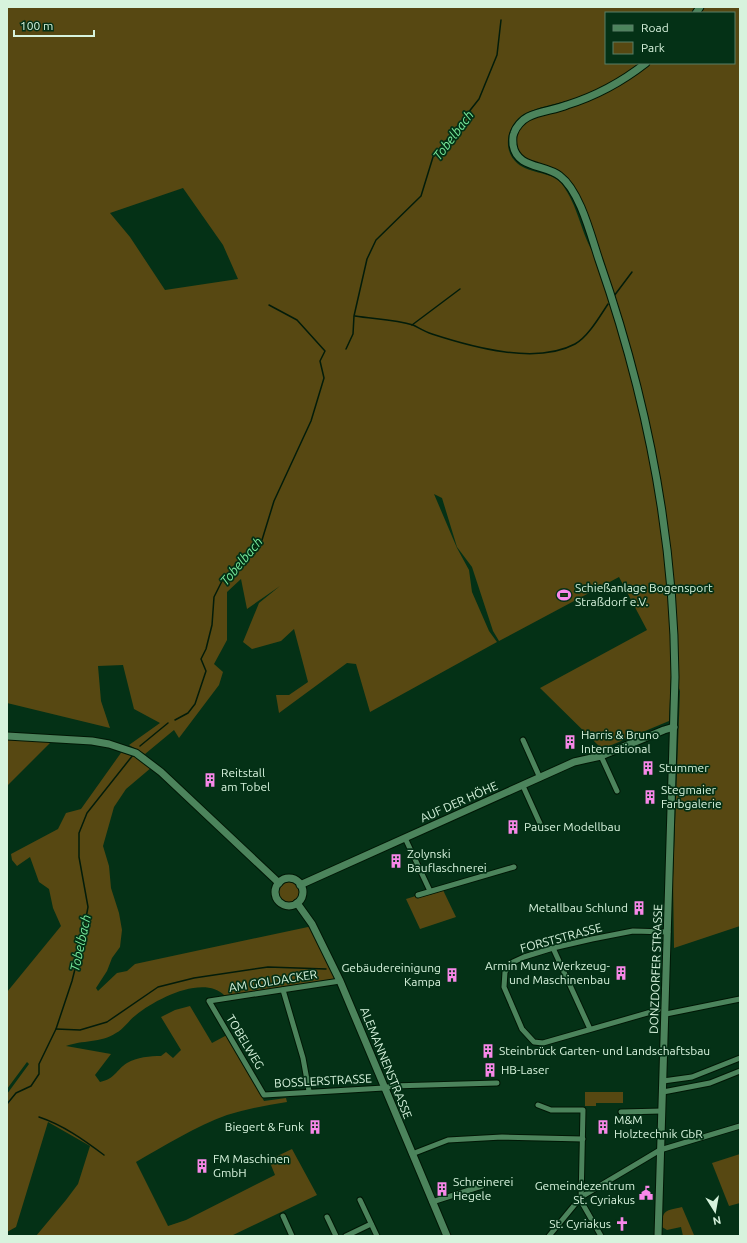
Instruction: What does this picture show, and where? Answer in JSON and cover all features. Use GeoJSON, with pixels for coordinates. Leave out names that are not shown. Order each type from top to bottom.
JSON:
{"type":"FeatureCollection","features":[{"type":"Feature","properties":{"kind":"main road","name":"DONZDORFER STRASSE"},"geometry":{"type":"LineString","coordinates":[[644,64],[599,92],[568,105],[530,116],[519,124],[513,134],[513,141],[514,150],[519,158],[525,162],[559,175],[575,196],[599,261],[620,327],[641,406],[667,537],[674,622],[675,702],[658,1236]]}},
{"type":"Feature","properties":{"kind":"main road","name":"AUF DER HÖHE"},"geometry":{"type":"LineString","coordinates":[[300,885],[574,762],[601,756],[674,727]]}},
{"type":"Feature","properties":{"kind":"main road"},"geometry":{"type":"LineString","coordinates":[[7,736],[92,740],[136,753],[161,772],[279,883]]}},
{"type":"Feature","properties":{"kind":"main road"},"geometry":{"type":"LineString","coordinates":[[290,879],[296,881],[300,885],[302,893],[297,903],[289,906],[278,901],[275,890],[279,883],[290,879]]}},
{"type":"Feature","properties":{"kind":"main road","name":"ALEMANNENSTRASSE"},"geometry":{"type":"LineString","coordinates":[[297,903],[312,924],[340,980],[447,1236]]}},
{"type":"Feature","properties":{"kind":"street"},"geometry":{"type":"LineString","coordinates":[[523,740],[540,778]]}},
{"type":"Feature","properties":{"kind":"street"},"geometry":{"type":"LineString","coordinates":[[601,756],[617,791]]}},
{"type":"Feature","properties":{"kind":"street"},"geometry":{"type":"LineString","coordinates":[[522,786],[542,828]]}},
{"type":"Feature","properties":{"kind":"street"},"geometry":{"type":"LineString","coordinates":[[405,838],[430,891]]}},
{"type":"Feature","properties":{"kind":"street"},"geometry":{"type":"LineString","coordinates":[[418,895],[514,867]]}},
{"type":"Feature","properties":{"kind":"street","name":"FORSTSTRASSE"},"geometry":{"type":"LineString","coordinates":[[658,1010],[543,1043],[534,1042],[522,1029],[504,987],[504,972],[511,963],[553,948],[633,931],[668,932]]}},
{"type":"Feature","properties":{"kind":"street"},"geometry":{"type":"LineString","coordinates":[[553,948],[590,1029]]}},
{"type":"Feature","properties":{"kind":"street","name":"AM GOLDACKER"},"geometry":{"type":"LineString","coordinates":[[209,1001],[340,980]]}},
{"type":"Feature","properties":{"kind":"street"},"geometry":{"type":"LineString","coordinates":[[283,990],[303,1058],[308,1091]]}},
{"type":"Feature","properties":{"kind":"street"},"geometry":{"type":"LineString","coordinates":[[666,1014],[740,999]]}},
{"type":"Feature","properties":{"kind":"street","name":"TOBELWEG"},"geometry":{"type":"LineString","coordinates":[[209,1001],[264,1094]]}},
{"type":"Feature","properties":{"kind":"street"},"geometry":{"type":"LineString","coordinates":[[663,1081],[692,1077],[740,1058]]}},
{"type":"Feature","properties":{"kind":"street"},"geometry":{"type":"LineString","coordinates":[[663,1092],[710,1083],[740,1071]]}},
{"type":"Feature","properties":{"kind":"street","name":"BOSSLERSTRASSE"},"geometry":{"type":"LineString","coordinates":[[264,1094],[384,1088],[392,1086],[497,1083]]}},
{"type":"Feature","properties":{"kind":"street"},"geometry":{"type":"LineString","coordinates":[[538,1106],[551,1110],[583,1110],[582,1197],[584,1208],[601,1236]]}},
{"type":"Feature","properties":{"kind":"street"},"geometry":{"type":"LineString","coordinates":[[620,1112],[662,1111]]}},
{"type":"Feature","properties":{"kind":"street"},"geometry":{"type":"LineString","coordinates":[[548,1236],[582,1197],[660,1150],[740,1126]]}},
{"type":"Feature","properties":{"kind":"street"},"geometry":{"type":"LineString","coordinates":[[412,1154],[448,1140],[502,1137],[583,1139]]}},
{"type":"Feature","properties":{"kind":"street"},"geometry":{"type":"LineString","coordinates":[[432,1202],[482,1186]]}},
{"type":"Feature","properties":{"kind":"street"},"geometry":{"type":"LineString","coordinates":[[360,1200],[377,1236]]}},
{"type":"Feature","properties":{"kind":"street"},"geometry":{"type":"LineString","coordinates":[[283,1216],[291,1236]]}},
{"type":"Feature","properties":{"kind":"street"},"geometry":{"type":"LineString","coordinates":[[327,1218],[336,1236]]}},
{"type":"Feature","properties":{"kind":"street"},"geometry":{"type":"LineString","coordinates":[[346,1236],[371,1224]]}},
{"type":"Feature","properties":{"kind":"green space"},"geometry":{"type":"Polygon","coordinates":[[[7,7],[698,7],[695,12],[605,12],[605,64],[641,64],[613,82],[590,94],[526,113],[521,116],[512,126],[508,138],[511,156],[525,168],[551,176],[561,183],[573,203],[594,255],[601,263],[572,187],[522,156],[518,150],[516,135],[519,128],[530,119],[630,78],[649,64],[735,64],[735,12],[701,12],[704,7],[740,7],[740,926],[674,948],[673,878],[680,691],[675,677],[671,675],[669,721],[602,749],[540,688],[647,630],[619,577],[499,641],[493,631],[472,567],[457,547],[442,498],[434,494],[457,548],[469,570],[472,592],[489,631],[497,642],[370,712],[356,664],[347,663],[279,713],[276,695],[289,695],[308,682],[294,629],[281,641],[252,649],[243,642],[259,603],[280,586],[247,609],[241,579],[227,592],[227,640],[214,664],[223,672],[219,685],[179,738],[174,730],[145,754],[129,745],[160,723],[134,709],[123,665],[98,666],[101,701],[110,728],[7,703],[7,7]],[[183,188],[110,213],[130,237],[165,290],[238,279],[223,245],[183,188]]]}},
{"type":"Feature","properties":{"kind":"green space"},"geometry":{"type":"Polygon","coordinates":[[[7,739],[51,742],[7,786],[7,739]]]}},
{"type":"Feature","properties":{"kind":"green space"},"geometry":{"type":"Polygon","coordinates":[[[123,750],[152,767],[126,789],[114,807],[103,846],[109,866],[111,888],[119,913],[122,930],[120,947],[112,958],[107,971],[96,988],[98,991],[117,973],[127,971],[135,964],[308,927],[313,928],[336,979],[225,996],[216,990],[205,987],[180,991],[155,1002],[133,1017],[122,1029],[110,1036],[98,1040],[66,1046],[111,1054],[95,1075],[100,1082],[105,1081],[112,1077],[127,1063],[135,1059],[161,1056],[166,1052],[173,1058],[181,1050],[161,1017],[175,1010],[190,1006],[212,1043],[227,1035],[264,1101],[286,1098],[287,1102],[242,1111],[215,1120],[180,1137],[136,1162],[168,1226],[186,1220],[275,1175],[269,1160],[292,1149],[317,1195],[231,1236],[36,1236],[78,1184],[90,1146],[48,1122],[16,1227],[7,1232],[7,1094],[29,1064],[27,1062],[7,1089],[7,992],[61,926],[53,908],[49,889],[39,882],[30,857],[17,866],[12,860],[11,854],[58,829],[66,813],[81,809],[123,750]]]}},
{"type":"Feature","properties":{"kind":"green space"},"geometry":{"type":"Polygon","coordinates":[[[289,881],[297,884],[300,892],[297,900],[289,903],[281,900],[278,892],[281,884],[289,881]]]}},
{"type":"Feature","properties":{"kind":"green space"},"geometry":{"type":"Polygon","coordinates":[[[442,888],[456,917],[420,929],[406,899],[442,888]]]}},
{"type":"Feature","properties":{"kind":"green space"},"geometry":{"type":"Polygon","coordinates":[[[585,1092],[623,1092],[623,1103],[596,1103],[596,1106],[585,1106],[585,1092]]]}},
{"type":"Feature","properties":{"kind":"green space"},"geometry":{"type":"Polygon","coordinates":[[[740,1154],[740,1203],[729,1206],[712,1163],[740,1154]]]}},
{"type":"Feature","properties":{"kind":"green space"},"geometry":{"type":"Polygon","coordinates":[[[682,1207],[694,1236],[683,1236],[681,1227],[667,1230],[662,1227],[663,1217],[666,1212],[682,1207]]]}},
{"type":"Feature","properties":{"kind":"waterway","name":"Tobelbach"},"geometry":{"type":"LineString","coordinates":[[346,349],[353,334],[354,316],[367,259],[376,240],[421,196],[433,157],[479,99],[497,55],[501,20]]}},
{"type":"Feature","properties":{"kind":"waterway"},"geometry":{"type":"LineString","coordinates":[[614,296],[632,272]]}},
{"type":"Feature","properties":{"kind":"waterway"},"geometry":{"type":"LineString","coordinates":[[412,325],[460,289]]}},
{"type":"Feature","properties":{"kind":"waterway"},"geometry":{"type":"LineString","coordinates":[[355,316],[406,323],[432,334],[466,344],[504,352],[542,353],[559,350],[580,341],[593,326],[608,304]]}},
{"type":"Feature","properties":{"kind":"waterway","name":"Tobelbach"},"geometry":{"type":"LineString","coordinates":[[175,720],[188,713],[195,704],[206,671],[201,659],[206,649],[212,625],[214,597],[222,581],[236,564],[262,540],[274,501],[311,421],[324,378],[320,361],[325,351],[297,320],[269,305]]}},
{"type":"Feature","properties":{"kind":"waterway","name":"Tobelbach"},"geometry":{"type":"LineString","coordinates":[[140,746],[168,723]]}},
{"type":"Feature","properties":{"kind":"waterway","name":"Tobelbach"},"geometry":{"type":"LineString","coordinates":[[7,1104],[16,1093],[31,1086],[39,1074],[39,1064],[56,1029],[72,981],[88,907],[79,857],[79,833],[87,813],[133,755]]}},
{"type":"Feature","properties":{"kind":"waterway"},"geometry":{"type":"LineString","coordinates":[[56,1029],[80,1030],[107,1022],[158,987],[194,978],[268,967],[326,969]]}},
{"type":"Feature","properties":{"kind":"waterway"},"geometry":{"type":"LineString","coordinates":[[39,1117],[48,1120],[81,1138],[104,1155]]}},
{"type":"Feature","properties":{"kind":"place","name":"Schießanlage Bogensport Straßdorf e.V."},"geometry":{"type":"Point","coordinates":[564,595]}},
{"type":"Feature","properties":{"kind":"place","name":"Harris & Bruno International"},"geometry":{"type":"Point","coordinates":[570,742]}},
{"type":"Feature","properties":{"kind":"place","name":"Stummer"},"geometry":{"type":"Point","coordinates":[648,768]}},
{"type":"Feature","properties":{"kind":"place","name":"Reitstall am Tobel"},"geometry":{"type":"Point","coordinates":[210,780]}},
{"type":"Feature","properties":{"kind":"place","name":"Stegmaier Farbgalerie"},"geometry":{"type":"Point","coordinates":[650,797]}},
{"type":"Feature","properties":{"kind":"place","name":"Pauser Modellbau"},"geometry":{"type":"Point","coordinates":[513,827]}},
{"type":"Feature","properties":{"kind":"place","name":"Zolynski Bauflaschnerei"},"geometry":{"type":"Point","coordinates":[396,861]}},
{"type":"Feature","properties":{"kind":"place","name":"Metallbau Schlund"},"geometry":{"type":"Point","coordinates":[639,908]}},
{"type":"Feature","properties":{"kind":"place","name":"Armin Munz Werkzeug- und Maschinenbau"},"geometry":{"type":"Point","coordinates":[621,973]}},
{"type":"Feature","properties":{"kind":"place","name":"Gebäudereinigung Kampa"},"geometry":{"type":"Point","coordinates":[452,975]}},
{"type":"Feature","properties":{"kind":"place","name":"Steinbrück Garten- und Landschaftsbau"},"geometry":{"type":"Point","coordinates":[488,1051]}},
{"type":"Feature","properties":{"kind":"place","name":"HB-Laser"},"geometry":{"type":"Point","coordinates":[490,1070]}},
{"type":"Feature","properties":{"kind":"place","name":"Biegert & Funk"},"geometry":{"type":"Point","coordinates":[315,1127]}},
{"type":"Feature","properties":{"kind":"place","name":"M&M Holztechnik GbR"},"geometry":{"type":"Point","coordinates":[603,1127]}},
{"type":"Feature","properties":{"kind":"place","name":"FM Maschinen GmbH"},"geometry":{"type":"Point","coordinates":[202,1166]}},
{"type":"Feature","properties":{"kind":"place","name":"Schreinerei Hegele"},"geometry":{"type":"Point","coordinates":[442,1189]}},
{"type":"Feature","properties":{"kind":"place","name":"Gemeindezentrum St. Cyriakus"},"geometry":{"type":"Point","coordinates":[646,1193]}},
{"type":"Feature","properties":{"kind":"place","name":"St. Cyriakus"},"geometry":{"type":"Point","coordinates":[622,1224]}}]}
